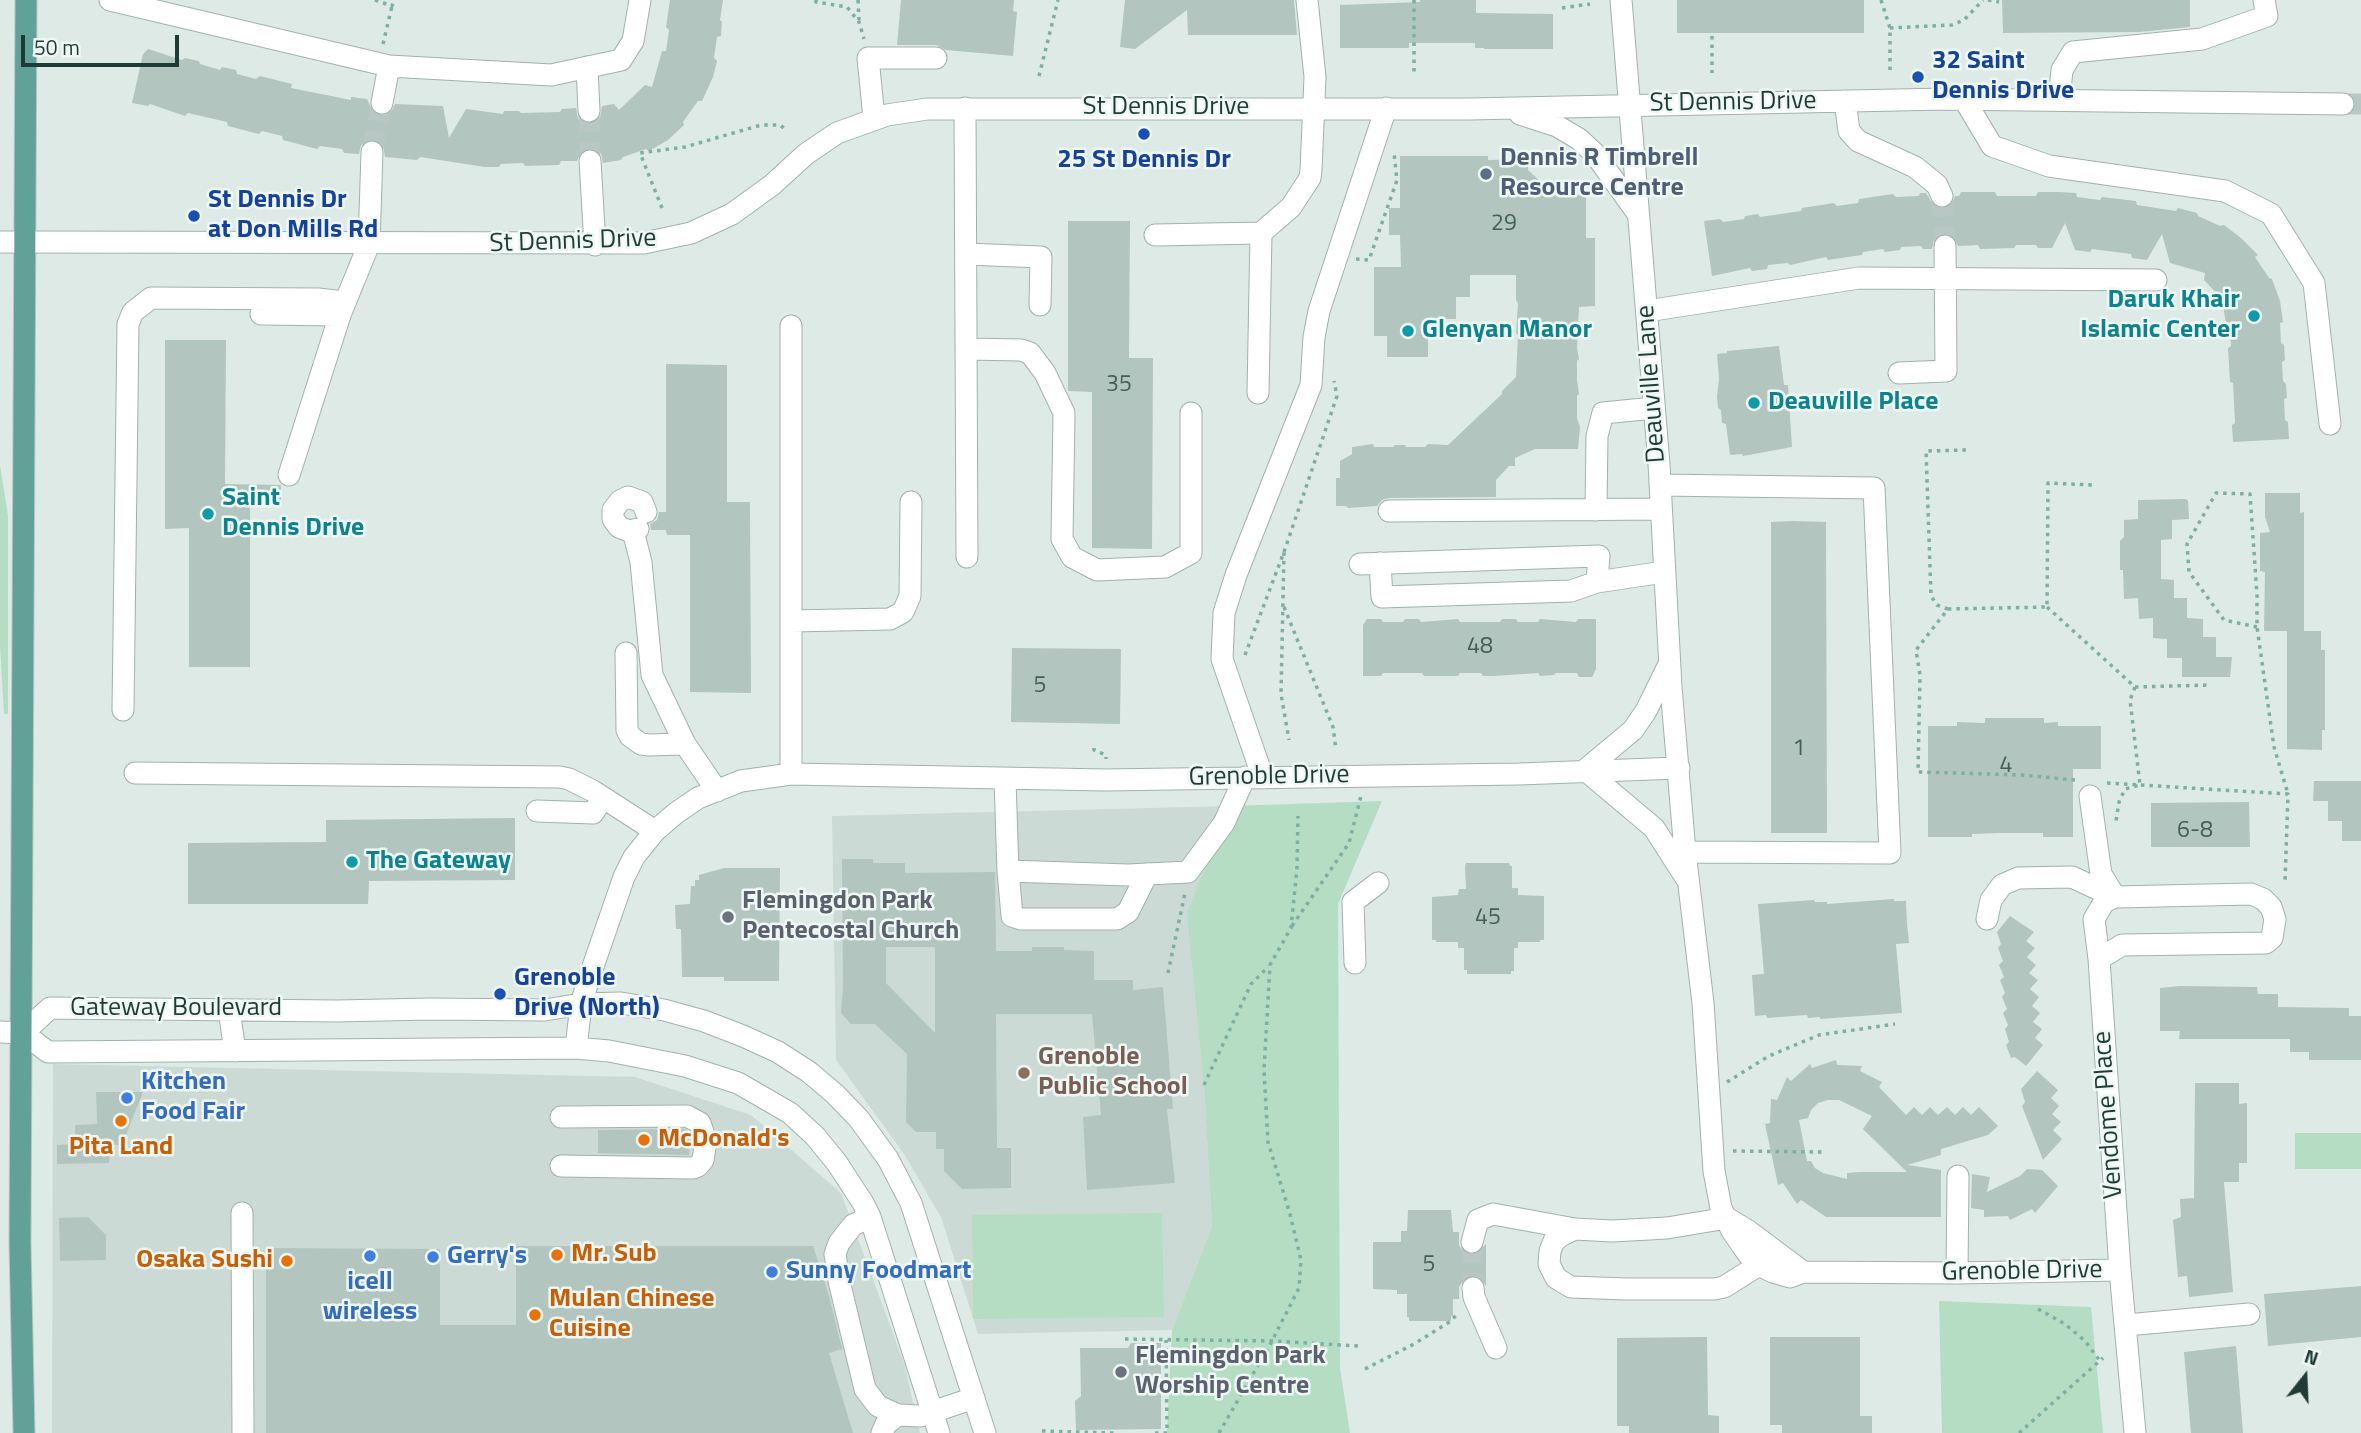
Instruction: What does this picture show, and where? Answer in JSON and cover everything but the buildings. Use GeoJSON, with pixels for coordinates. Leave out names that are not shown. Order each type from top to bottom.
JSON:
{"type":"FeatureCollection","features":[{"type":"Feature","properties":{"kind":"main road"},"geometry":{"type":"LineString","coordinates":[[24,1433],[20,1243],[26,0]]}},
{"type":"Feature","properties":{"kind":"street"},"geometry":{"type":"LineString","coordinates":[[110,0],[384,64],[551,75],[621,60],[634,41],[640,0]]}},
{"type":"Feature","properties":{"kind":"street"},"geometry":{"type":"LineString","coordinates":[[1155,235],[1261,233],[1291,207],[1310,178],[1315,77],[1307,0]]}},
{"type":"Feature","properties":{"kind":"street","name":"Deauville Lane"},"geometry":{"type":"LineString","coordinates":[[1621,0],[1640,217],[1679,768]]}},
{"type":"Feature","properties":{"kind":"street"},"geometry":{"type":"LineString","coordinates":[[2059,100],[2063,70],[2073,51],[2202,39],[2267,16],[2264,0]]}},
{"type":"Feature","properties":{"kind":"street"},"geometry":{"type":"LineString","coordinates":[[874,118],[868,58],[936,58]]}},
{"type":"Feature","properties":{"kind":"street"},"geometry":{"type":"LineString","coordinates":[[382,103],[384,64]]}},
{"type":"Feature","properties":{"kind":"street"},"geometry":{"type":"LineString","coordinates":[[587,67],[589,111]]}},
{"type":"Feature","properties":{"kind":"street","name":"St Dennis Drive"},"geometry":{"type":"LineString","coordinates":[[0,242],[644,243],[691,233],[719,221],[745,206],[826,139],[874,118],[907,111],[965,108],[1469,109],[1964,99],[2343,104]]}},
{"type":"Feature","properties":{"kind":"street"},"geometry":{"type":"LineString","coordinates":[[1964,99],[1992,146],[2049,166],[2225,191],[2272,214],[2314,282],[2330,424]]}},
{"type":"Feature","properties":{"kind":"street"},"geometry":{"type":"LineString","coordinates":[[1845,101],[1849,131],[1858,141],[1915,167],[1937,185],[1942,196]]}},
{"type":"Feature","properties":{"kind":"street"},"geometry":{"type":"LineString","coordinates":[[965,108],[967,557]]}},
{"type":"Feature","properties":{"kind":"street"},"geometry":{"type":"LineString","coordinates":[[1008,871],[1147,874],[1188,872],[1254,777],[1222,659],[1224,613],[1236,575],[1311,385],[1314,337],[1319,311],[1385,108]]}},
{"type":"Feature","properties":{"kind":"street"},"geometry":{"type":"LineString","coordinates":[[1469,109],[1521,115],[1568,131],[1595,154],[1640,217]]}},
{"type":"Feature","properties":{"kind":"street"},"geometry":{"type":"LineString","coordinates":[[289,475],[343,309],[369,244],[372,152]]}},
{"type":"Feature","properties":{"kind":"street"},"geometry":{"type":"LineString","coordinates":[[590,161],[594,245]]}},
{"type":"Feature","properties":{"kind":"street"},"geometry":{"type":"LineString","coordinates":[[1258,393],[1261,233]]}},
{"type":"Feature","properties":{"kind":"street"},"geometry":{"type":"LineString","coordinates":[[1899,373],[1946,371],[1945,246]]}},
{"type":"Feature","properties":{"kind":"street"},"geometry":{"type":"LineString","coordinates":[[966,254],[1041,257],[1040,305]]}},
{"type":"Feature","properties":{"kind":"street"},"geometry":{"type":"LineString","coordinates":[[1647,311],[1858,278],[2156,280]]}},
{"type":"Feature","properties":{"kind":"street"},"geometry":{"type":"LineString","coordinates":[[123,710],[128,324],[133,312],[151,298],[318,299],[343,309]]}},
{"type":"Feature","properties":{"kind":"street"},"geometry":{"type":"LineString","coordinates":[[261,314],[343,309]]}},
{"type":"Feature","properties":{"kind":"street"},"geometry":{"type":"LineString","coordinates":[[791,326],[791,774]]}},
{"type":"Feature","properties":{"kind":"street"},"geometry":{"type":"LineString","coordinates":[[966,349],[1021,350],[1030,353],[1045,373],[1064,413],[1062,539],[1072,558],[1097,570],[1165,567],[1191,554],[1191,413]]}},
{"type":"Feature","properties":{"kind":"street"},"geometry":{"type":"LineString","coordinates":[[1596,510],[1597,436],[1603,413],[1654,408]]}},
{"type":"Feature","properties":{"kind":"street"},"geometry":{"type":"LineString","coordinates":[[1660,485],[1874,488],[1890,853],[1685,852]]}},
{"type":"Feature","properties":{"kind":"street"},"geometry":{"type":"LineString","coordinates":[[791,621],[891,619],[903,612],[910,596],[911,502]]}},
{"type":"Feature","properties":{"kind":"street"},"geometry":{"type":"LineString","coordinates":[[1389,511],[1661,509]]}},
{"type":"Feature","properties":{"kind":"street"},"geometry":{"type":"LineString","coordinates":[[639,524],[652,675],[685,744],[716,791]]}},
{"type":"Feature","properties":{"kind":"street"},"geometry":{"type":"LineString","coordinates":[[1597,582],[1599,556],[1370,563],[1382,597],[1572,591],[1597,582],[1664,572]]}},
{"type":"Feature","properties":{"kind":"street"},"geometry":{"type":"LineString","coordinates":[[625,653],[630,736],[649,746],[685,744]]}},
{"type":"Feature","properties":{"kind":"street"},"geometry":{"type":"LineString","coordinates":[[1670,662],[1646,711],[1633,730],[1585,770],[1654,828],[1689,882]]}},
{"type":"Feature","properties":{"kind":"street"},"geometry":{"type":"LineString","coordinates":[[1575,1230],[1555,1241],[1549,1257],[1549,1264],[1556,1278],[1571,1287],[1714,1289],[1724,1287],[1759,1265],[1738,1242],[1717,1196],[1703,1003],[1685,852],[1679,768]]}},
{"type":"Feature","properties":{"kind":"street","name":"Grenoble Drive"},"geometry":{"type":"LineString","coordinates":[[576,1048],[581,1004],[624,877],[634,857],[655,831],[676,813],[698,798],[740,782],[791,774],[1005,780],[1518,774],[1679,768]]}},
{"type":"Feature","properties":{"kind":"street"},"geometry":{"type":"LineString","coordinates":[[135,773],[560,778],[577,783],[603,797],[655,831]]}},
{"type":"Feature","properties":{"kind":"street"},"geometry":{"type":"LineString","coordinates":[[1005,780],[1012,916],[1021,919],[1116,919],[1128,912],[1147,874]]}},
{"type":"Feature","properties":{"kind":"street"},"geometry":{"type":"LineString","coordinates":[[2090,787],[2101,874],[2115,897]]}},
{"type":"Feature","properties":{"kind":"street"},"geometry":{"type":"LineString","coordinates":[[537,811],[593,813],[603,797]]}},
{"type":"Feature","properties":{"kind":"street"},"geometry":{"type":"LineString","coordinates":[[1987,919],[1991,900],[2002,885],[2018,878],[2072,877],[2115,897],[2251,894],[2271,906],[2275,919],[2272,938],[2266,943],[2122,945],[2099,959]]}},
{"type":"Feature","properties":{"kind":"street"},"geometry":{"type":"LineString","coordinates":[[1355,963],[1353,902],[1378,883]]}},
{"type":"Feature","properties":{"kind":"street","name":"Vendome Place"},"geometry":{"type":"LineString","coordinates":[[2115,897],[2104,902],[2094,919],[2120,1270]]}},
{"type":"Feature","properties":{"kind":"street","name":"Gateway Boulevard"},"geometry":{"type":"LineString","coordinates":[[939,1433],[870,1217],[837,1163],[815,1136],[790,1113],[738,1083],[712,1073],[609,1051],[576,1048],[48,1052],[23,1033],[50,1008],[545,1010],[581,1004],[621,1003],[704,1021],[778,1052],[809,1072],[859,1119],[888,1159],[911,1203],[985,1433]]}},
{"type":"Feature","properties":{"kind":"street"},"geometry":{"type":"LineString","coordinates":[[229,1010],[235,1051]]}},
{"type":"Feature","properties":{"kind":"street"},"geometry":{"type":"LineString","coordinates":[[0,1032],[23,1033]]}},
{"type":"Feature","properties":{"kind":"street"},"geometry":{"type":"LineString","coordinates":[[561,1116],[687,1116],[701,1123],[706,1141],[703,1160],[693,1168],[561,1166]]}},
{"type":"Feature","properties":{"kind":"street"},"geometry":{"type":"LineString","coordinates":[[1957,1273],[1958,1176]]}},
{"type":"Feature","properties":{"kind":"street"},"geometry":{"type":"LineString","coordinates":[[242,1213],[243,1433]]}},
{"type":"Feature","properties":{"kind":"street"},"geometry":{"type":"LineString","coordinates":[[1472,1242],[1478,1220],[1493,1214],[1575,1230],[1612,1231],[1667,1228],[1727,1218],[1803,1272]]}},
{"type":"Feature","properties":{"kind":"street"},"geometry":{"type":"LineString","coordinates":[[870,1217],[853,1225],[839,1243],[835,1254],[865,1389],[878,1406],[898,1415],[920,1416],[974,1398]]}},
{"type":"Feature","properties":{"kind":"street","name":"Grenoble Drive"},"geometry":{"type":"LineString","coordinates":[[1759,1265],[1790,1277],[1803,1272],[2120,1270],[2135,1433]]}},
{"type":"Feature","properties":{"kind":"street"},"geometry":{"type":"LineString","coordinates":[[1474,1292],[1496,1348]]}},
{"type":"Feature","properties":{"kind":"street"},"geometry":{"type":"LineString","coordinates":[[2126,1325],[2249,1314]]}},
{"type":"Feature","properties":{"kind":"street"},"geometry":{"type":"LineString","coordinates":[[882,1433],[886,1424],[898,1415]]}},
{"type":"Feature","properties":{"kind":"path"},"geometry":{"type":"LineString","coordinates":[[375,0],[392,6]]}},
{"type":"Feature","properties":{"kind":"path"},"geometry":{"type":"LineString","coordinates":[[384,64],[394,0]]}},
{"type":"Feature","properties":{"kind":"path"},"geometry":{"type":"LineString","coordinates":[[816,0],[848,7],[859,22]]}},
{"type":"Feature","properties":{"kind":"path"},"geometry":{"type":"LineString","coordinates":[[858,0],[859,22],[868,58]]}},
{"type":"Feature","properties":{"kind":"path"},"geometry":{"type":"LineString","coordinates":[[1040,76],[1058,0]]}},
{"type":"Feature","properties":{"kind":"path"},"geometry":{"type":"LineString","coordinates":[[1414,0],[1414,76]]}},
{"type":"Feature","properties":{"kind":"path"},"geometry":{"type":"LineString","coordinates":[[1881,0],[1890,28],[1890,75]]}},
{"type":"Feature","properties":{"kind":"path"},"geometry":{"type":"LineString","coordinates":[[1890,28],[1933,22],[1952,24],[1964,20],[1986,0],[1999,2]]}},
{"type":"Feature","properties":{"kind":"path"},"geometry":{"type":"LineString","coordinates":[[1562,8],[1590,4]]}},
{"type":"Feature","properties":{"kind":"path"},"geometry":{"type":"LineString","coordinates":[[1712,36],[1712,73]]}},
{"type":"Feature","properties":{"kind":"path"},"geometry":{"type":"LineString","coordinates":[[662,208],[640,153],[685,147],[761,125],[780,125],[785,129]]}},
{"type":"Feature","properties":{"kind":"path"},"geometry":{"type":"LineString","coordinates":[[1352,259],[1369,260],[1397,180],[1392,144]]}},
{"type":"Feature","properties":{"kind":"path"},"geometry":{"type":"LineString","coordinates":[[1242,665],[1337,396],[1332,373]]}},
{"type":"Feature","properties":{"kind":"path"},"geometry":{"type":"LineString","coordinates":[[1966,450],[1926,452],[1931,596],[1937,606],[1948,609],[2048,607],[2135,687],[2210,685]]}},
{"type":"Feature","properties":{"kind":"path"},"geometry":{"type":"LineString","coordinates":[[2048,607],[2048,483],[2093,485]]}},
{"type":"Feature","properties":{"kind":"path"},"geometry":{"type":"LineString","coordinates":[[2257,627],[2224,621],[2189,572],[2187,544],[2216,493],[2250,494],[2258,595],[2257,627],[2274,747],[2288,794],[2285,882]]}},
{"type":"Feature","properties":{"kind":"path"},"geometry":{"type":"LineString","coordinates":[[1283,552],[1281,694],[1289,740]]}},
{"type":"Feature","properties":{"kind":"path"},"geometry":{"type":"LineString","coordinates":[[1283,606],[1333,727],[1336,750]]}},
{"type":"Feature","properties":{"kind":"path"},"geometry":{"type":"LineString","coordinates":[[1948,609],[1916,650],[1920,675],[1918,772],[2022,775],[2090,787],[2140,785],[2288,794]]}},
{"type":"Feature","properties":{"kind":"path"},"geometry":{"type":"LineString","coordinates":[[2135,687],[2130,701],[2140,785]]}},
{"type":"Feature","properties":{"kind":"path"},"geometry":{"type":"LineString","coordinates":[[1094,748],[1106,755],[1106,760]]}},
{"type":"Feature","properties":{"kind":"path"},"geometry":{"type":"LineString","coordinates":[[1204,1086],[1251,984],[1270,965],[1291,928],[1349,843],[1366,776]]}},
{"type":"Feature","properties":{"kind":"path"},"geometry":{"type":"LineString","coordinates":[[2116,828],[2119,802],[2125,789],[2140,785]]}},
{"type":"Feature","properties":{"kind":"path"},"geometry":{"type":"LineString","coordinates":[[1291,928],[1297,868],[1298,816]]}},
{"type":"Feature","properties":{"kind":"path"},"geometry":{"type":"LineString","coordinates":[[1219,1433],[1299,1288],[1301,1260],[1268,1142],[1264,1070],[1270,965]]}},
{"type":"Feature","properties":{"kind":"path"},"geometry":{"type":"LineString","coordinates":[[1709,1092],[1769,1056],[1819,1035],[1895,1024]]}},
{"type":"Feature","properties":{"kind":"path"},"geometry":{"type":"LineString","coordinates":[[1713,1153],[1748,1150],[1822,1152]]}},
{"type":"Feature","properties":{"kind":"path"},"geometry":{"type":"LineString","coordinates":[[1365,1369],[1451,1321],[1474,1292]]}},
{"type":"Feature","properties":{"kind":"path"},"geometry":{"type":"LineString","coordinates":[[2020,1433],[2101,1359],[2065,1324],[2038,1309]]}},
{"type":"Feature","properties":{"kind":"path"},"geometry":{"type":"LineString","coordinates":[[1125,1339],[1272,1341],[1358,1346]]}},
{"type":"Feature","properties":{"kind":"path"},"geometry":{"type":"LineString","coordinates":[[1154,1433],[1167,1433],[1166,1340]]}},
{"type":"Feature","properties":{"kind":"path"},"geometry":{"type":"LineString","coordinates":[[1042,1431],[1114,1433]]}},
{"type":"Feature","properties":{"kind":"shaded area","name":"Grenoble Public School"},"geometry":{"type":"Polygon","coordinates":[[[1230,806],[1204,1085],[1212,1226],[1172,1330],[978,1334],[941,1217],[904,1154],[836,1060],[832,816],[1230,806]]]}},
{"type":"Feature","properties":{"kind":"shaded area"},"geometry":{"type":"Polygon","coordinates":[[[53,1064],[635,1077],[751,1115],[841,1193],[905,1366],[920,1433],[52,1433],[53,1064]]]}},
{"type":"Feature","properties":{"kind":"green space"},"geometry":{"type":"Polygon","coordinates":[[[0,465],[8,516],[8,714],[4,714],[0,645],[0,465]]]}},
{"type":"Feature","properties":{"kind":"green space"},"geometry":{"type":"Polygon","coordinates":[[[1382,801],[1338,904],[1340,1368],[1350,1433],[1167,1433],[1172,1330],[1212,1226],[1204,1085],[1187,913],[1230,806],[1382,801]]]}},
{"type":"Feature","properties":{"kind":"green space"},"geometry":{"type":"Polygon","coordinates":[[[2295,1133],[2361,1133],[2361,1169],[2295,1169],[2295,1133]]]}},
{"type":"Feature","properties":{"kind":"green space"},"geometry":{"type":"Polygon","coordinates":[[[1162,1213],[1164,1317],[973,1319],[972,1215],[1162,1213]]]}},
{"type":"Feature","properties":{"kind":"green space"},"geometry":{"type":"Polygon","coordinates":[[[1939,1301],[2091,1307],[2103,1433],[1942,1433],[1939,1301]]]}},
{"type":"Feature","properties":{"kind":"tunnel"},"geometry":{"type":"LineString","coordinates":[[372,152],[382,103]]}},
{"type":"Feature","properties":{"kind":"tunnel"},"geometry":{"type":"LineString","coordinates":[[2343,104],[2361,104]]}},
{"type":"Feature","properties":{"kind":"tunnel"},"geometry":{"type":"LineString","coordinates":[[589,111],[590,161]]}},
{"type":"Feature","properties":{"kind":"tunnel"},"geometry":{"type":"LineString","coordinates":[[1942,196],[1945,246]]}},
{"type":"Feature","properties":{"kind":"tunnel"},"geometry":{"type":"LineString","coordinates":[[1472,1242],[1473,1288]]}},
{"type":"Feature","properties":{"kind":"place","name":"32 Saint Dennis Drive"},"geometry":{"type":"Point","coordinates":[1918,77]}},
{"type":"Feature","properties":{"kind":"place","name":"25 St Dennis Dr"},"geometry":{"type":"Point","coordinates":[1144,134]}},
{"type":"Feature","properties":{"kind":"place","name":"Dennis R Timbrell Resource Centre"},"geometry":{"type":"Point","coordinates":[1486,174]}},
{"type":"Feature","properties":{"kind":"place","name":"St Dennis Dr at Don Mills Rd"},"geometry":{"type":"Point","coordinates":[194,216]}},
{"type":"Feature","properties":{"kind":"place","name":"Daruk Khair Islamic Center"},"geometry":{"type":"Point","coordinates":[2254,316]}},
{"type":"Feature","properties":{"kind":"place","name":"Glenyan Manor"},"geometry":{"type":"Point","coordinates":[1408,331]}},
{"type":"Feature","properties":{"kind":"place","name":"Deauville Place"},"geometry":{"type":"Point","coordinates":[1754,403]}},
{"type":"Feature","properties":{"kind":"place","name":"Saint Dennis Drive"},"geometry":{"type":"Point","coordinates":[208,514]}},
{"type":"Feature","properties":{"kind":"place","name":"The Gateway"},"geometry":{"type":"Point","coordinates":[352,862]}},
{"type":"Feature","properties":{"kind":"place","name":"Flemingdon Park Pentecostal Church"},"geometry":{"type":"Point","coordinates":[728,917]}},
{"type":"Feature","properties":{"kind":"place","name":"Grenoble Drive (North)"},"geometry":{"type":"Point","coordinates":[500,994]}},
{"type":"Feature","properties":{"kind":"place","name":"Grenoble Public School"},"geometry":{"type":"Point","coordinates":[1024,1073]}},
{"type":"Feature","properties":{"kind":"place","name":"Kitchen Food Fair"},"geometry":{"type":"Point","coordinates":[127,1098]}},
{"type":"Feature","properties":{"kind":"place","name":"Pita Land"},"geometry":{"type":"Point","coordinates":[121,1121]}},
{"type":"Feature","properties":{"kind":"place","name":"McDonald's"},"geometry":{"type":"Point","coordinates":[644,1140]}},
{"type":"Feature","properties":{"kind":"place","name":"Mr. Sub"},"geometry":{"type":"Point","coordinates":[557,1255]}},
{"type":"Feature","properties":{"kind":"place","name":"icell wireless"},"geometry":{"type":"Point","coordinates":[370,1256]}},
{"type":"Feature","properties":{"kind":"place","name":"Gerry's"},"geometry":{"type":"Point","coordinates":[433,1257]}},
{"type":"Feature","properties":{"kind":"place","name":"Osaka Sushi"},"geometry":{"type":"Point","coordinates":[287,1261]}},
{"type":"Feature","properties":{"kind":"place","name":"Sunny Foodmart"},"geometry":{"type":"Point","coordinates":[772,1272]}},
{"type":"Feature","properties":{"kind":"place","name":"Mulan Chinese Cuisine"},"geometry":{"type":"Point","coordinates":[535,1315]}},
{"type":"Feature","properties":{"kind":"place","name":"Flemingdon Park Worship Centre"},"geometry":{"type":"Point","coordinates":[1121,1372]}}]}
